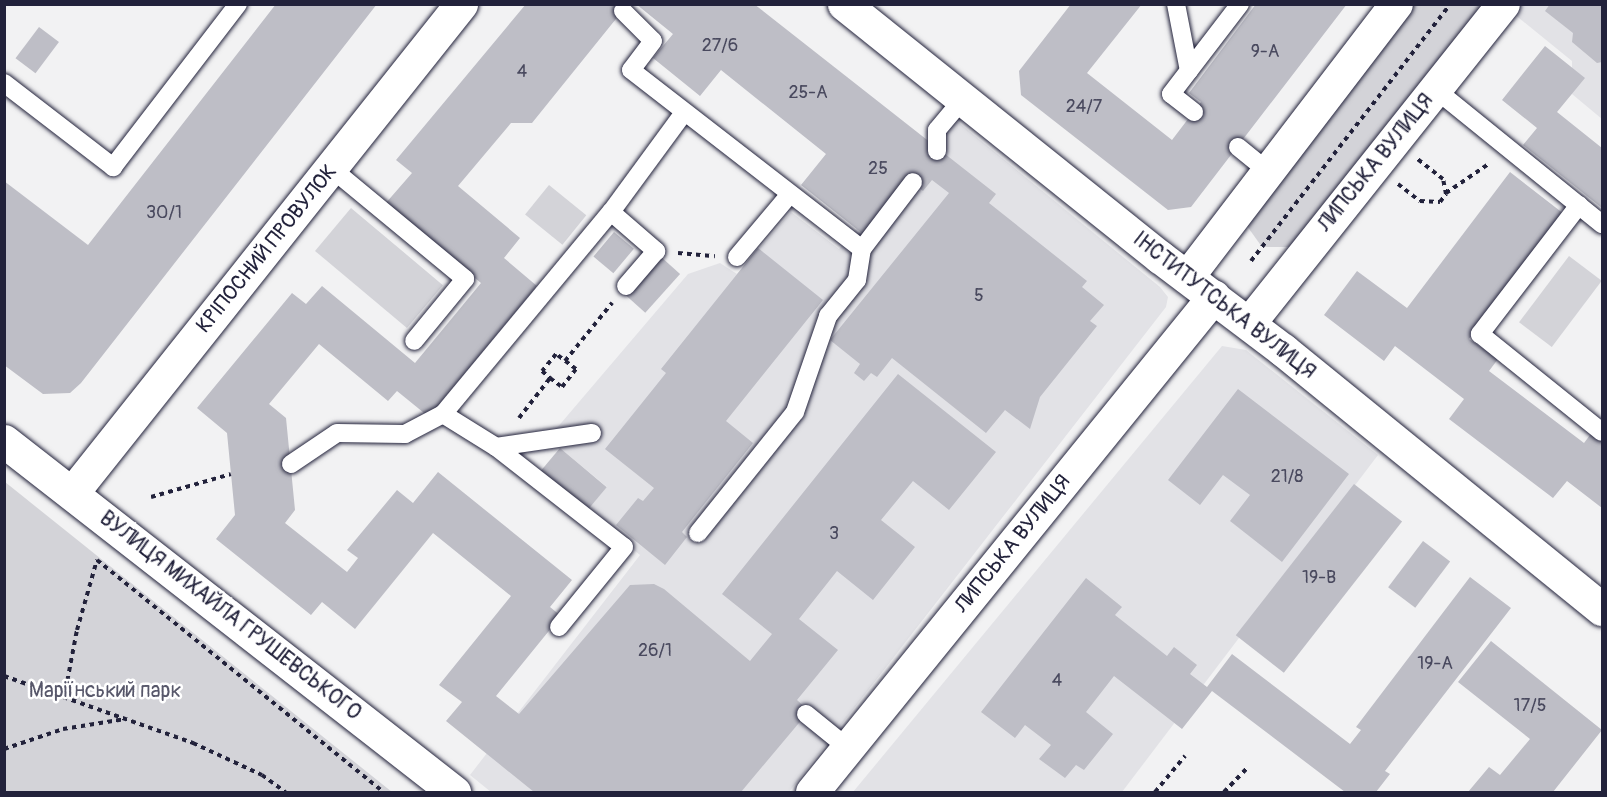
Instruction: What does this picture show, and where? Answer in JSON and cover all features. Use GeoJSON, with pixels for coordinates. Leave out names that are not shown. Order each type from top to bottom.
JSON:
{"type":"FeatureCollection","features":[{"type":"Feature","properties":{"kind":"street","name":"КРІПОСНИЙ ПРОВУЛОК"},"geometry":{"type":"LineString","coordinates":[[72,493],[461,4]]}},
{"type":"Feature","properties":{"kind":"street","name":"ІНСТИТУТСЬКА ВУЛИЦЯ"},"geometry":{"type":"LineString","coordinates":[[844,4],[1187,277],[1249,322],[1602,609]]}},
{"type":"Feature","properties":{"kind":"street"},"geometry":{"type":"LineString","coordinates":[[1187,277],[1396,4]]}},
{"type":"Feature","properties":{"kind":"street","name":"ЛИПСЬКА ВУЛИЦЯ"},"geometry":{"type":"LineString","coordinates":[[1249,322],[1503,4]]}},
{"type":"Feature","properties":{"kind":"street","name":"ЛИПСЬКА ВУЛИЦЯ"},"geometry":{"type":"LineString","coordinates":[[812,792],[1214,296]]}},
{"type":"Feature","properties":{"kind":"street","name":"ВУЛИЦЯ МИХАЙЛА ГРУШЕВСЬКОГО"},"geometry":{"type":"LineString","coordinates":[[4,441],[454,792]]}},
{"type":"Feature","properties":{"kind":"lane"},"geometry":{"type":"LineString","coordinates":[[4,83],[113,167],[238,4]]}},
{"type":"Feature","properties":{"kind":"lane"},"geometry":{"type":"LineString","coordinates":[[1176,4],[1189,71]]}},
{"type":"Feature","properties":{"kind":"lane"},"geometry":{"type":"LineString","coordinates":[[1194,112],[1171,94],[1240,4]]}},
{"type":"Feature","properties":{"kind":"lane"},"geometry":{"type":"LineString","coordinates":[[623,10],[653,41],[631,70],[683,114],[862,249]]}},
{"type":"Feature","properties":{"kind":"lane"},"geometry":{"type":"LineString","coordinates":[[1435,89],[1602,224]]}},
{"type":"Feature","properties":{"kind":"lane"},"geometry":{"type":"LineString","coordinates":[[937,151],[937,130],[962,100]]}},
{"type":"Feature","properties":{"kind":"lane"},"geometry":{"type":"LineString","coordinates":[[291,464],[337,433],[405,434],[443,414],[611,212],[683,114]]}},
{"type":"Feature","properties":{"kind":"lane"},"geometry":{"type":"LineString","coordinates":[[1238,147],[1269,172]]}},
{"type":"Feature","properties":{"kind":"lane"},"geometry":{"type":"LineString","coordinates":[[331,168],[465,279],[414,341]]}},
{"type":"Feature","properties":{"kind":"lane"},"geometry":{"type":"LineString","coordinates":[[698,533],[795,412],[828,316],[857,280],[862,249],[913,182]]}},
{"type":"Feature","properties":{"kind":"lane"},"geometry":{"type":"LineString","coordinates":[[737,257],[790,194]]}},
{"type":"Feature","properties":{"kind":"lane"},"geometry":{"type":"LineString","coordinates":[[1579,205],[1480,334],[1602,432]]}},
{"type":"Feature","properties":{"kind":"lane"},"geometry":{"type":"LineString","coordinates":[[611,212],[656,251],[626,286]]}},
{"type":"Feature","properties":{"kind":"lane"},"geometry":{"type":"LineString","coordinates":[[443,414],[496,447],[624,547],[559,627]]}},
{"type":"Feature","properties":{"kind":"lane"},"geometry":{"type":"LineString","coordinates":[[496,447],[592,433]]}},
{"type":"Feature","properties":{"kind":"lane"},"geometry":{"type":"LineString","coordinates":[[806,714],[848,748]]}},
{"type":"Feature","properties":{"kind":"path"},"geometry":{"type":"LineString","coordinates":[[1251,261],[1450,4]]}},
{"type":"Feature","properties":{"kind":"path"},"geometry":{"type":"LineString","coordinates":[[1397,184],[1420,201],[1431,204],[1440,202],[1446,194],[1509,150]]}},
{"type":"Feature","properties":{"kind":"path"},"geometry":{"type":"LineString","coordinates":[[1416,158],[1443,179],[1446,194]]}},
{"type":"Feature","properties":{"kind":"path"},"geometry":{"type":"LineString","coordinates":[[656,251],[737,257]]}},
{"type":"Feature","properties":{"kind":"path"},"geometry":{"type":"LineString","coordinates":[[566,361],[626,286]]}},
{"type":"Feature","properties":{"kind":"path"},"geometry":{"type":"LineString","coordinates":[[556,354],[576,369],[562,387],[550,378],[542,371],[556,354]]}},
{"type":"Feature","properties":{"kind":"path"},"geometry":{"type":"LineString","coordinates":[[496,447],[550,378]]}},
{"type":"Feature","properties":{"kind":"path"},"geometry":{"type":"LineString","coordinates":[[151,497],[231,474]]}},
{"type":"Feature","properties":{"kind":"path"},"geometry":{"type":"LineString","coordinates":[[64,698],[77,630],[97,560],[382,792]]}},
{"type":"Feature","properties":{"kind":"path"},"geometry":{"type":"LineString","coordinates":[[4,676],[130,719],[230,759],[285,792]]}},
{"type":"Feature","properties":{"kind":"path"},"geometry":{"type":"LineString","coordinates":[[4,749],[63,729],[130,719]]}},
{"type":"Feature","properties":{"kind":"path"},"geometry":{"type":"LineString","coordinates":[[1158,792],[1185,756]]}},
{"type":"Feature","properties":{"kind":"path"},"geometry":{"type":"LineString","coordinates":[[1224,792],[1246,768]]}},
{"type":"Feature","properties":{"kind":"shaded area"},"geometry":{"type":"Polygon","coordinates":[[[1522,5],[1602,5],[1602,119],[1572,94],[1572,61],[1514,14],[1522,5]]]}},
{"type":"Feature","properties":{"kind":"shaded area"},"geometry":{"type":"Polygon","coordinates":[[[953,118],[1160,287],[1168,297],[1166,307],[789,792],[491,792],[470,775],[640,555],[586,511],[607,487],[560,448],[556,429],[688,274],[720,263],[737,274],[791,212],[839,249],[953,118]]]}},
{"type":"Feature","properties":{"kind":"shaded area"},"geometry":{"type":"Polygon","coordinates":[[[1222,346],[1246,350],[1378,455],[1122,792],[853,792],[1222,346]]]}},
{"type":"Feature","properties":{"kind":"green space"},"geometry":{"type":"Polygon","coordinates":[[[1396,5],[1503,5],[1294,247],[1262,247],[1242,219],[1396,5]]]}},
{"type":"Feature","properties":{"kind":"green space"},"geometry":{"type":"Polygon","coordinates":[[[549,185],[586,215],[562,245],[525,215],[549,185]]]}},
{"type":"Feature","properties":{"kind":"green space"},"geometry":{"type":"Polygon","coordinates":[[[351,208],[443,285],[407,328],[315,251],[351,208]]]}},
{"type":"Feature","properties":{"kind":"green space"},"geometry":{"type":"Polygon","coordinates":[[[1569,256],[1602,281],[1552,347],[1519,322],[1569,256]]]}},
{"type":"Feature","properties":{"kind":"green space","name":"Маріїнський парк"},"geometry":{"type":"Polygon","coordinates":[[[5,482],[392,792],[5,792],[5,482]]]}},
{"type":"Feature","properties":{"kind":"building"},"geometry":{"type":"Polygon","coordinates":[[[276,4],[377,4],[81,383],[70,393],[43,394],[4,365],[4,181],[88,245],[276,4]]]}},
{"type":"Feature","properties":{"kind":"building"},"geometry":{"type":"Polygon","coordinates":[[[526,4],[628,4],[532,123],[511,123],[458,186],[520,238],[504,258],[537,286],[429,417],[397,391],[388,401],[319,344],[269,404],[286,418],[295,510],[285,523],[347,572],[358,558],[347,550],[397,490],[413,503],[438,472],[572,580],[550,607],[561,616],[496,696],[519,714],[630,585],[654,584],[664,589],[750,661],[772,634],[722,594],[898,374],[996,452],[949,510],[913,481],[881,520],[915,547],[873,600],[837,571],[799,619],[838,650],[797,700],[809,711],[741,792],[534,792],[446,721],[462,702],[439,685],[511,596],[433,533],[355,629],[322,602],[311,615],[216,539],[235,515],[227,433],[197,408],[292,293],[306,304],[322,286],[415,363],[481,283],[385,204],[412,173],[396,160],[526,4]]]}},
{"type":"Feature","properties":{"kind":"building"},"geometry":{"type":"Polygon","coordinates":[[[636,4],[754,4],[996,194],[989,203],[1087,281],[1082,287],[1104,305],[1090,321],[1097,326],[1040,397],[1030,429],[1005,410],[986,433],[892,358],[877,377],[871,373],[864,381],[854,373],[860,364],[830,340],[949,193],[932,180],[923,191],[907,178],[863,234],[801,185],[826,154],[721,70],[700,96],[653,58],[673,34],[636,4]]]}},
{"type":"Feature","properties":{"kind":"building"},"geometry":{"type":"Polygon","coordinates":[[[1071,4],[1142,4],[1087,73],[1172,140],[1201,102],[1189,93],[1256,4],[1347,4],[1191,207],[1168,210],[1021,95],[1019,71],[1071,4]]]}},
{"type":"Feature","properties":{"kind":"building"},"geometry":{"type":"Polygon","coordinates":[[[1550,4],[1602,4],[1602,62],[1597,63],[1572,42],[1573,33],[1545,11],[1550,4]]]}},
{"type":"Feature","properties":{"kind":"building"},"geometry":{"type":"Polygon","coordinates":[[[39,27],[59,42],[35,73],[16,58],[39,27]]]}},
{"type":"Feature","properties":{"kind":"building"},"geometry":{"type":"Polygon","coordinates":[[[1545,46],[1585,78],[1557,112],[1602,148],[1602,208],[1523,145],[1537,128],[1502,100],[1545,46]]]}},
{"type":"Feature","properties":{"kind":"building"},"geometry":{"type":"Polygon","coordinates":[[[1510,172],[1564,214],[1469,339],[1498,359],[1489,371],[1584,443],[1593,431],[1602,438],[1602,508],[1567,481],[1553,498],[1449,419],[1464,399],[1395,346],[1384,361],[1324,315],[1357,271],[1407,308],[1510,172]]]}},
{"type":"Feature","properties":{"kind":"building"},"geometry":{"type":"Polygon","coordinates":[[[614,232],[634,249],[613,273],[593,257],[614,232]]]}},
{"type":"Feature","properties":{"kind":"building"},"geometry":{"type":"Polygon","coordinates":[[[758,248],[823,300],[726,421],[753,443],[682,532],[687,537],[665,565],[616,525],[638,498],[643,501],[654,488],[605,449],[666,373],[661,369],[758,248]]]}},
{"type":"Feature","properties":{"kind":"building"},"geometry":{"type":"Polygon","coordinates":[[[660,256],[680,274],[645,313],[625,295],[660,256]]]}},
{"type":"Feature","properties":{"kind":"building"},"geometry":{"type":"Polygon","coordinates":[[[1238,389],[1349,474],[1282,562],[1230,521],[1250,495],[1223,475],[1200,505],[1168,480],[1238,389]]]}},
{"type":"Feature","properties":{"kind":"building"},"geometry":{"type":"Polygon","coordinates":[[[560,448],[607,487],[586,512],[539,473],[560,448]]]}},
{"type":"Feature","properties":{"kind":"building"},"geometry":{"type":"Polygon","coordinates":[[[1354,484],[1402,522],[1284,673],[1236,635],[1354,484]]]}},
{"type":"Feature","properties":{"kind":"building"},"geometry":{"type":"Polygon","coordinates":[[[1423,541],[1450,561],[1415,608],[1388,587],[1423,541]]]}},
{"type":"Feature","properties":{"kind":"building"},"geometry":{"type":"Polygon","coordinates":[[[1470,577],[1511,608],[1385,771],[1390,774],[1376,792],[1345,792],[1212,691],[1182,729],[1114,676],[1086,712],[1113,734],[1084,770],[1076,765],[1065,778],[1039,759],[1051,745],[1025,725],[1015,738],[981,712],[1086,578],[1122,607],[1115,615],[1167,656],[1174,647],[1197,665],[1190,674],[1207,687],[1232,654],[1350,744],[1361,730],[1356,727],[1470,577]]]}},
{"type":"Feature","properties":{"kind":"building"},"geometry":{"type":"Polygon","coordinates":[[[1491,641],[1602,730],[1553,792],[1468,792],[1489,767],[1500,775],[1530,739],[1458,682],[1491,641]]]}}]}
